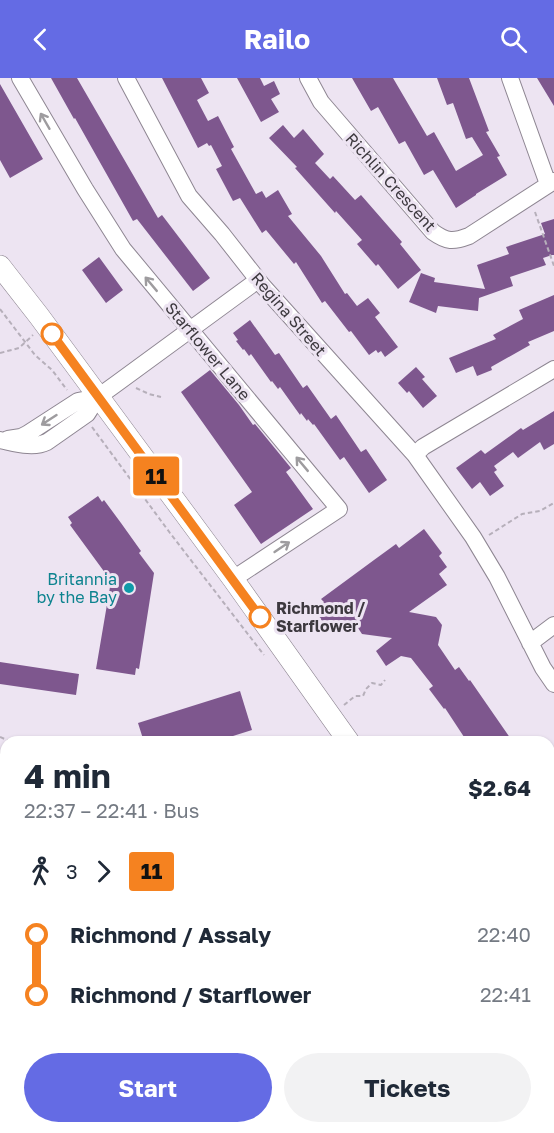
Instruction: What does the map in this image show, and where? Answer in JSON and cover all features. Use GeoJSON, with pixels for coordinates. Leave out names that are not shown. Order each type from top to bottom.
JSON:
{"type":"FeatureCollection","features":[{"type":"Feature","properties":{"kind":"main road"},"geometry":{"type":"LineString","coordinates":[[0,266],[233,579],[345,736]]}},
{"type":"Feature","properties":{"kind":"street","name":"Starflower Lane"},"geometry":{"type":"LineString","coordinates":[[20,78],[123,249],[339,509],[233,579]]}},
{"type":"Feature","properties":{"kind":"street","name":"Regina Street"},"geometry":{"type":"LineString","coordinates":[[126,78],[189,196],[258,280],[415,455],[480,536],[497,578],[530,643],[549,664],[554,684]]}},
{"type":"Feature","properties":{"kind":"street","name":"Richlin Crescent"},"geometry":{"type":"LineString","coordinates":[[308,78],[328,111],[433,232],[444,240],[458,240],[469,236],[551,183]]}},
{"type":"Feature","properties":{"kind":"street"},"geometry":{"type":"LineString","coordinates":[[510,78],[551,183]]}},
{"type":"Feature","properties":{"kind":"street"},"geometry":{"type":"LineString","coordinates":[[0,440],[42,445],[87,414],[98,397],[258,280]]}},
{"type":"Feature","properties":{"kind":"street"},"geometry":{"type":"LineString","coordinates":[[415,455],[423,447],[554,369]]}},
{"type":"Feature","properties":{"kind":"street"},"geometry":{"type":"LineString","coordinates":[[530,643],[554,625]]}},
{"type":"Feature","properties":{"kind":"path"},"geometry":{"type":"LineString","coordinates":[[529,197],[554,266]]}},
{"type":"Feature","properties":{"kind":"path"},"geometry":{"type":"LineString","coordinates":[[0,309],[35,355],[64,384]]}},
{"type":"Feature","properties":{"kind":"path"},"geometry":{"type":"LineString","coordinates":[[0,353],[19,348],[36,333]]}},
{"type":"Feature","properties":{"kind":"path"},"geometry":{"type":"LineString","coordinates":[[130,385],[161,397]]}},
{"type":"Feature","properties":{"kind":"path"},"geometry":{"type":"LineString","coordinates":[[96,434],[267,658]]}},
{"type":"Feature","properties":{"kind":"path"},"geometry":{"type":"LineString","coordinates":[[480,536],[522,514],[540,512],[554,503]]}},
{"type":"Feature","properties":{"kind":"path"},"geometry":{"type":"LineString","coordinates":[[342,707],[355,696],[363,696],[372,682],[381,685],[385,680]]}},
{"type":"Feature","properties":{"kind":"building"},"geometry":{"type":"Polygon","coordinates":[[[51,78],[77,78],[158,218],[162,215],[210,278],[193,291],[137,219],[133,221],[51,78]]]}},
{"type":"Feature","properties":{"kind":"building"},"geometry":{"type":"Polygon","coordinates":[[[162,78],[201,78],[209,93],[197,100],[208,121],[218,116],[234,147],[231,149],[256,194],[262,191],[266,198],[278,190],[292,214],[288,216],[321,256],[345,294],[347,293],[357,306],[368,298],[380,313],[375,317],[398,347],[385,357],[381,351],[378,353],[376,350],[369,355],[325,301],[322,303],[296,262],[294,264],[266,230],[262,233],[240,198],[233,201],[216,169],[222,166],[211,145],[207,143],[198,148],[162,78]]]}},
{"type":"Feature","properties":{"kind":"building"},"geometry":{"type":"Polygon","coordinates":[[[237,78],[260,78],[264,86],[274,81],[280,94],[271,99],[279,112],[261,122],[237,78]]]}},
{"type":"Feature","properties":{"kind":"building"},"geometry":{"type":"Polygon","coordinates":[[[352,78],[393,78],[427,136],[434,132],[456,171],[483,155],[472,137],[466,139],[453,103],[447,105],[437,78],[469,78],[489,131],[486,132],[500,156],[497,157],[507,175],[456,208],[433,170],[424,175],[405,141],[399,144],[378,107],[371,111],[352,78]]]}},
{"type":"Feature","properties":{"kind":"building"},"geometry":{"type":"Polygon","coordinates":[[[537,78],[554,78],[554,106],[537,78]]]}},
{"type":"Feature","properties":{"kind":"building"},"geometry":{"type":"Polygon","coordinates":[[[0,84],[43,159],[10,178],[0,160],[0,84]]]}},
{"type":"Feature","properties":{"kind":"building"},"geometry":{"type":"Polygon","coordinates":[[[283,125],[294,138],[303,129],[324,154],[315,163],[330,179],[333,176],[355,200],[361,195],[402,242],[400,244],[421,270],[398,289],[378,264],[376,266],[357,244],[362,240],[269,138],[283,125]]]}},
{"type":"Feature","properties":{"kind":"building"},"geometry":{"type":"Polygon","coordinates":[[[554,219],[554,255],[543,258],[546,265],[510,277],[513,286],[479,298],[478,311],[438,306],[436,313],[409,302],[421,273],[435,278],[434,282],[485,289],[477,265],[509,254],[506,247],[545,234],[541,223],[554,219]]]}},
{"type":"Feature","properties":{"kind":"building"},"geometry":{"type":"Polygon","coordinates":[[[99,257],[123,290],[106,303],[82,270],[99,257]]]}},
{"type":"Feature","properties":{"kind":"building"},"geometry":{"type":"Polygon","coordinates":[[[554,295],[554,331],[528,342],[530,345],[491,367],[492,370],[477,376],[473,366],[456,373],[449,358],[496,339],[493,335],[523,319],[519,310],[554,295]]]}},
{"type":"Feature","properties":{"kind":"building"},"geometry":{"type":"Polygon","coordinates":[[[250,320],[275,355],[279,353],[303,388],[307,385],[331,419],[336,415],[361,452],[366,449],[387,480],[369,493],[344,457],[340,460],[314,424],[308,419],[307,421],[301,413],[300,415],[280,387],[278,389],[271,382],[251,354],[249,356],[243,350],[233,333],[250,320]]]}},
{"type":"Feature","properties":{"kind":"building"},"geometry":{"type":"Polygon","coordinates":[[[416,367],[425,377],[422,379],[437,396],[423,408],[409,391],[407,393],[398,383],[416,367]]]}},
{"type":"Feature","properties":{"kind":"building"},"geometry":{"type":"Polygon","coordinates":[[[210,370],[253,425],[255,424],[291,468],[286,472],[313,509],[261,544],[234,505],[252,492],[181,392],[210,370]]]}},
{"type":"Feature","properties":{"kind":"building"},"geometry":{"type":"Polygon","coordinates":[[[554,411],[554,444],[544,450],[540,442],[518,458],[513,452],[494,466],[497,470],[494,472],[504,486],[490,496],[480,482],[472,489],[456,468],[481,450],[485,454],[521,428],[523,430],[554,411]]]}},
{"type":"Feature","properties":{"kind":"building","name":"Britannia by the Bay"},"geometry":{"type":"Polygon","coordinates":[[[98,496],[102,502],[104,500],[121,523],[154,573],[139,669],[136,668],[135,675],[96,669],[111,581],[70,525],[72,523],[68,517],[98,496]]]}},
{"type":"Feature","properties":{"kind":"building"},"geometry":{"type":"Polygon","coordinates":[[[424,529],[442,553],[439,556],[447,567],[439,574],[447,585],[409,612],[436,617],[442,625],[438,645],[455,670],[459,667],[470,680],[509,736],[463,736],[429,689],[433,686],[411,658],[401,656],[386,666],[376,651],[392,638],[362,634],[354,622],[344,629],[341,625],[331,633],[314,610],[324,602],[321,599],[396,544],[399,548],[424,529]]]}},
{"type":"Feature","properties":{"kind":"building"},"geometry":{"type":"Polygon","coordinates":[[[0,662],[79,674],[76,695],[0,684],[0,662]]]}},
{"type":"Feature","properties":{"kind":"building"},"geometry":{"type":"Polygon","coordinates":[[[240,691],[252,730],[233,736],[142,736],[138,723],[240,691]]]}},
{"type":"Feature","properties":{"kind":"bus line","name":"11"},"geometry":{"type":"LineString","coordinates":[[52,334],[260,617]]}},
{"type":"Feature","properties":{"kind":"place","name":"Britannia by the Bay"},"geometry":{"type":"Point","coordinates":[129,588]}},
{"type":"Feature","properties":{"kind":"place","name":"Richmond / Starflower"},"geometry":{"type":"Point","coordinates":[260,617]}}]}
